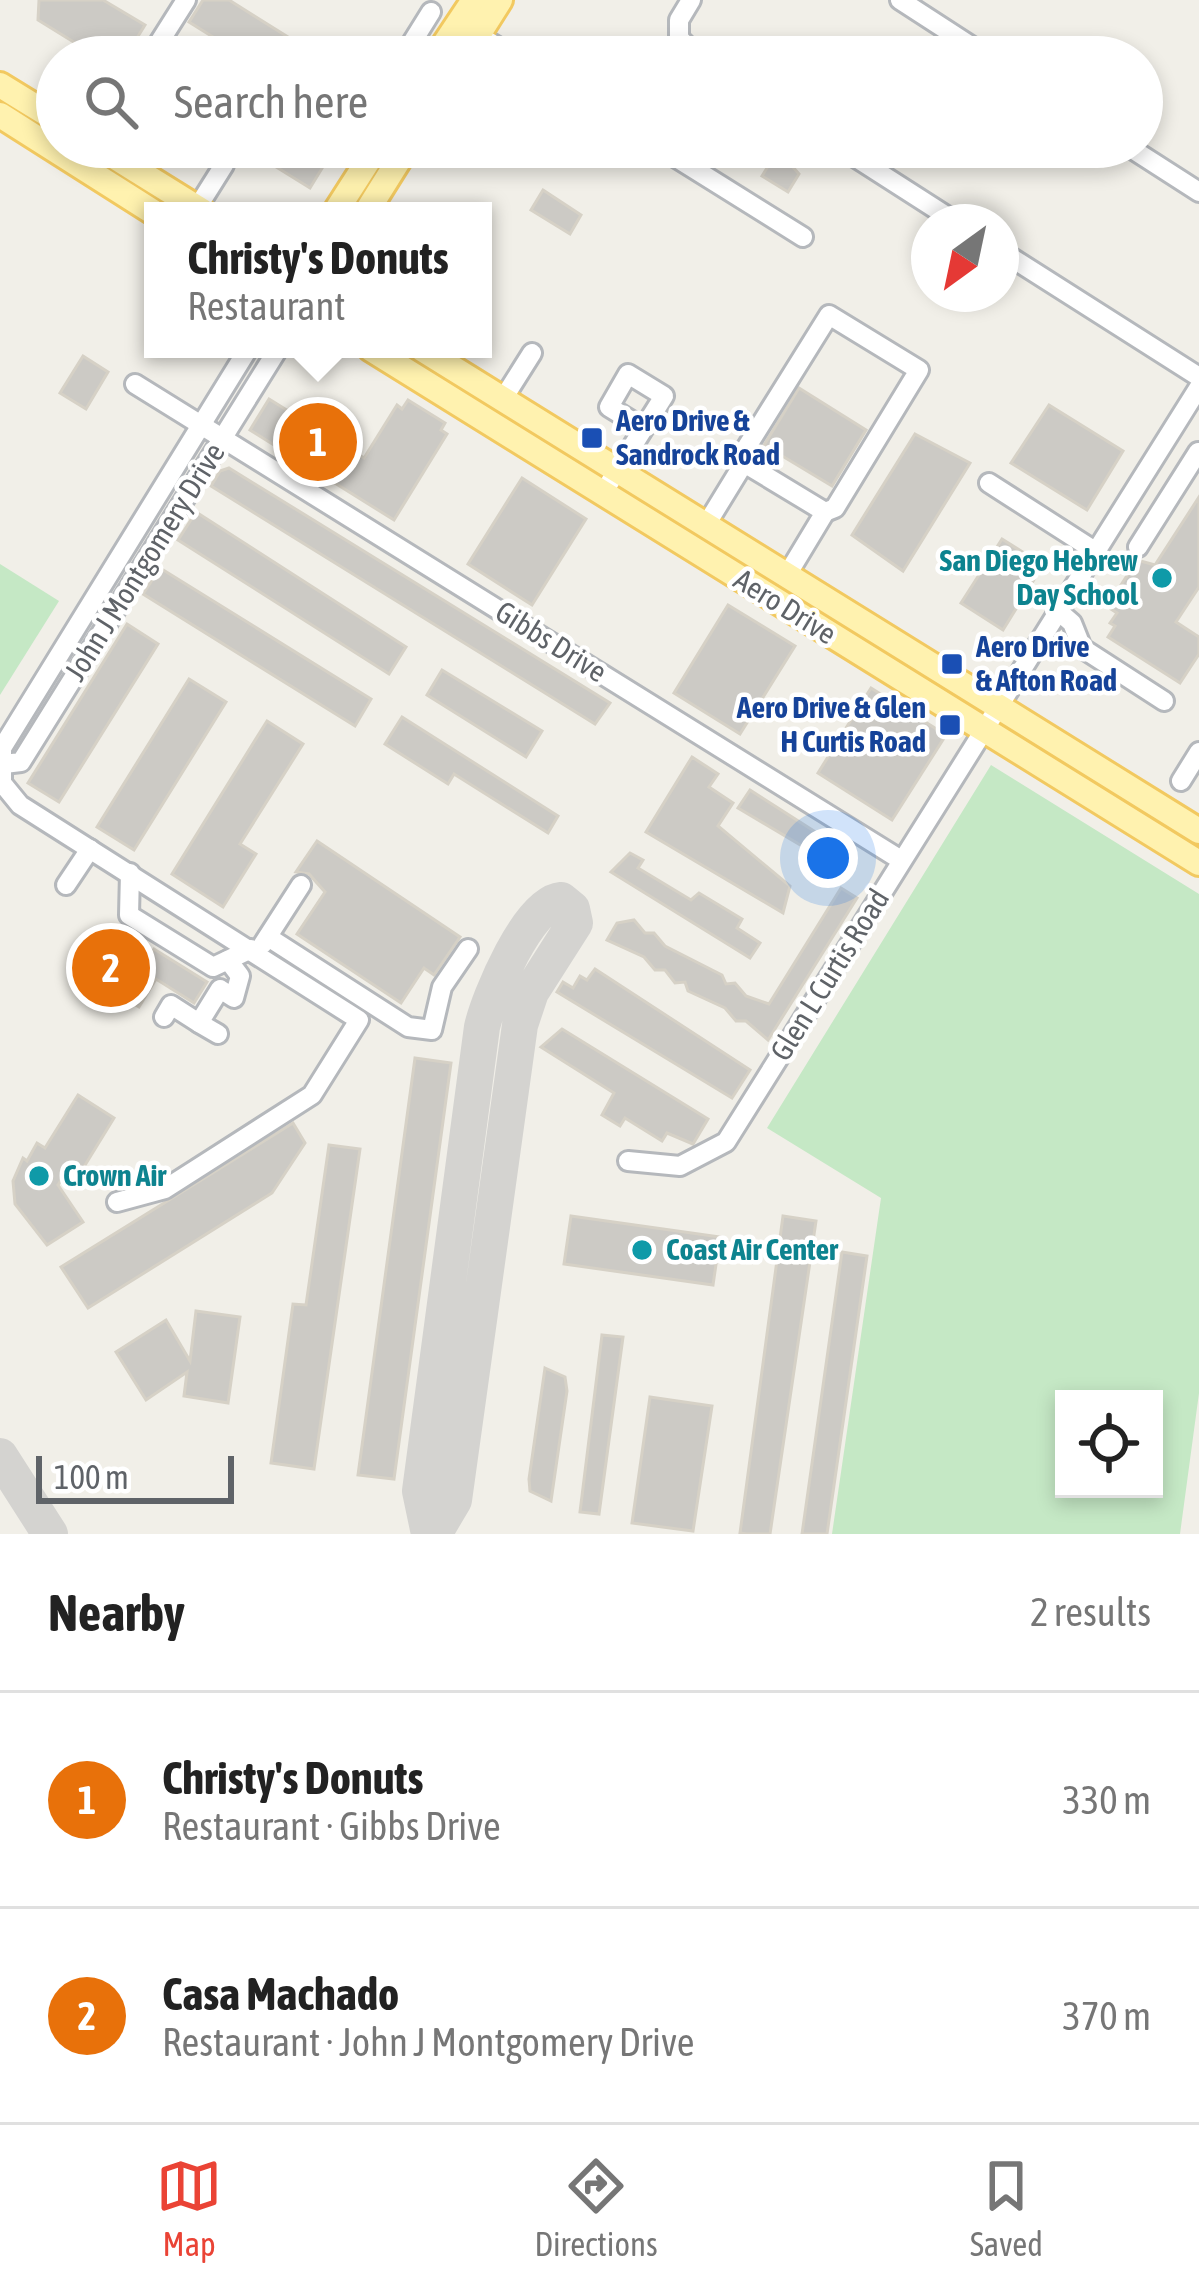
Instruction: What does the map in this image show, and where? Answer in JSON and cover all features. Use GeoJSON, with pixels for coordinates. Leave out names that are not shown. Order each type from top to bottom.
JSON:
{"type":"FeatureCollection","features":[{"type":"Feature","properties":{"kind":"main road"},"geometry":{"type":"LineString","coordinates":[[450,36],[473,0]]}},
{"type":"Feature","properties":{"kind":"main road"},"geometry":{"type":"LineString","coordinates":[[478,34],[500,0]]}},
{"type":"Feature","properties":{"kind":"main road"},"geometry":{"type":"LineString","coordinates":[[0,85],[36,108]]}},
{"type":"Feature","properties":{"kind":"main road"},"geometry":{"type":"LineString","coordinates":[[0,115],[36,138]]}},
{"type":"Feature","properties":{"kind":"main road"},"geometry":{"type":"LineString","coordinates":[[84,168],[144,206]]}},
{"type":"Feature","properties":{"kind":"main road"},"geometry":{"type":"LineString","coordinates":[[133,168],[189,202]]}},
{"type":"Feature","properties":{"kind":"main road"},"geometry":{"type":"LineString","coordinates":[[342,202],[364,168]]}},
{"type":"Feature","properties":{"kind":"main road"},"geometry":{"type":"LineString","coordinates":[[373,202],[394,168]]}},
{"type":"Feature","properties":{"kind":"main road","name":"Aero Drive"},"geometry":{"type":"LineString","coordinates":[[386,358],[603,493],[987,719],[1199,831]]}},
{"type":"Feature","properties":{"kind":"main road","name":"Aero Drive"},"geometry":{"type":"LineString","coordinates":[[437,358],[788,575],[987,719],[1199,863]]}},
{"type":"Feature","properties":{"kind":"street"},"geometry":{"type":"LineString","coordinates":[[163,36],[186,0]]}},
{"type":"Feature","properties":{"kind":"street"},"geometry":{"type":"LineString","coordinates":[[679,36],[679,20],[692,0]]}},
{"type":"Feature","properties":{"kind":"street"},"geometry":{"type":"LineString","coordinates":[[901,1],[955,36]]}},
{"type":"Feature","properties":{"kind":"street"},"geometry":{"type":"LineString","coordinates":[[416,36],[431,12]]}},
{"type":"Feature","properties":{"kind":"street"},"geometry":{"type":"LineString","coordinates":[[204,202],[222,168]]}},
{"type":"Feature","properties":{"kind":"street"},"geometry":{"type":"LineString","coordinates":[[693,168],[803,237]]}},
{"type":"Feature","properties":{"kind":"street"},"geometry":{"type":"LineString","coordinates":[[872,168],[928,204]]}},
{"type":"Feature","properties":{"kind":"street"},"geometry":{"type":"LineString","coordinates":[[1162,168],[1199,191]]}},
{"type":"Feature","properties":{"kind":"street"},"geometry":{"type":"LineString","coordinates":[[1019,262],[1199,377]]}},
{"type":"Feature","properties":{"kind":"street"},"geometry":{"type":"LineString","coordinates":[[706,525],[744,463],[743,453],[829,315],[919,370],[788,575]]}},
{"type":"Feature","properties":{"kind":"street"},"geometry":{"type":"LineString","coordinates":[[503,399],[532,353]]}},
{"type":"Feature","properties":{"kind":"street","name":"John J Montgomery Drive"},"geometry":{"type":"LineString","coordinates":[[2,777],[2,748],[242,358]]}},
{"type":"Feature","properties":{"kind":"street","name":"John J Montgomery Drive"},"geometry":{"type":"LineString","coordinates":[[2,777],[21,762],[272,358]]}},
{"type":"Feature","properties":{"kind":"street","name":"Gibbs Drive"},"geometry":{"type":"LineString","coordinates":[[135,384],[901,860]]}},
{"type":"Feature","properties":{"kind":"street","name":"Glen L Curtis Road"},"geometry":{"type":"LineString","coordinates":[[628,1161],[680,1166],[726,1142],[1199,387]]}},
{"type":"Feature","properties":{"kind":"street"},"geometry":{"type":"LineString","coordinates":[[603,493],[643,428]]}},
{"type":"Feature","properties":{"kind":"street"},"geometry":{"type":"LineString","coordinates":[[1138,547],[1198,452],[1169,434]]}},
{"type":"Feature","properties":{"kind":"street"},"geometry":{"type":"LineString","coordinates":[[744,463],[825,512]]}},
{"type":"Feature","properties":{"kind":"street"},"geometry":{"type":"LineString","coordinates":[[989,483],[1095,551]]}},
{"type":"Feature","properties":{"kind":"street"},"geometry":{"type":"LineString","coordinates":[[1057,610],[1072,623],[1082,648],[1164,701]]}},
{"type":"Feature","properties":{"kind":"street"},"geometry":{"type":"LineString","coordinates":[[1199,752],[1179,780],[1199,793]]}},
{"type":"Feature","properties":{"kind":"street"},"geometry":{"type":"LineString","coordinates":[[2,777],[20,805],[130,873],[340,995],[408,1027],[432,1030],[442,987],[467,950]]}},
{"type":"Feature","properties":{"kind":"street"},"geometry":{"type":"LineString","coordinates":[[66,885],[90,848]]}},
{"type":"Feature","properties":{"kind":"street"},"geometry":{"type":"LineString","coordinates":[[130,873],[129,915],[213,967],[259,946],[301,885]]}},
{"type":"Feature","properties":{"kind":"street"},"geometry":{"type":"LineString","coordinates":[[199,1023],[220,989],[234,998],[240,976],[228,960]]}},
{"type":"Feature","properties":{"kind":"street"},"geometry":{"type":"LineString","coordinates":[[117,1202],[165,1189],[312,1095],[359,1019],[340,995]]}},
{"type":"Feature","properties":{"kind":"street"},"geometry":{"type":"LineString","coordinates":[[164,1017],[171,1005],[218,1034]]}},
{"type":"Feature","properties":{"kind":"green space"},"geometry":{"type":"Polygon","coordinates":[[[0,564],[59,601],[0,695],[0,564]]]}},
{"type":"Feature","properties":{"kind":"green space"},"geometry":{"type":"Polygon","coordinates":[[[991,765],[1199,894],[1199,1393],[1180,1534],[832,1534],[881,1198],[767,1128],[991,765]]]}},
{"type":"Feature","properties":{"kind":"building"},"geometry":{"type":"Polygon","coordinates":[[[39,0],[103,0],[145,25],[138,36],[64,36],[38,20],[39,0]]]}},
{"type":"Feature","properties":{"kind":"building"},"geometry":{"type":"Polygon","coordinates":[[[203,0],[229,0],[286,36],[211,36],[189,22],[203,0]]]}},
{"type":"Feature","properties":{"kind":"building"},"geometry":{"type":"Polygon","coordinates":[[[278,168],[322,168],[310,188],[278,168]]]}},
{"type":"Feature","properties":{"kind":"building"},"geometry":{"type":"Polygon","coordinates":[[[767,168],[794,168],[799,174],[788,192],[762,176],[767,168]]]}},
{"type":"Feature","properties":{"kind":"building"},"geometry":{"type":"Polygon","coordinates":[[[543,190],[581,215],[570,234],[531,210],[543,190]]]}},
{"type":"Feature","properties":{"kind":"building"},"geometry":{"type":"Polygon","coordinates":[[[83,356],[108,372],[86,409],[60,393],[83,356]]]}},
{"type":"Feature","properties":{"kind":"building"},"geometry":{"type":"Polygon","coordinates":[[[799,388],[866,430],[832,486],[764,445],[799,388]]]}},
{"type":"Feature","properties":{"kind":"building"},"geometry":{"type":"Polygon","coordinates":[[[269,399],[364,458],[397,405],[402,409],[408,400],[445,423],[441,430],[447,434],[394,520],[250,430],[269,399]]]}},
{"type":"Feature","properties":{"kind":"building"},"geometry":{"type":"Polygon","coordinates":[[[1049,405],[1123,451],[1087,510],[1011,463],[1049,405]]]}},
{"type":"Feature","properties":{"kind":"building"},"geometry":{"type":"Polygon","coordinates":[[[915,434],[970,463],[903,571],[852,535],[915,434]]]}},
{"type":"Feature","properties":{"kind":"building"},"geometry":{"type":"Polygon","coordinates":[[[229,468],[610,703],[595,724],[211,486],[220,471],[229,468]]]}},
{"type":"Feature","properties":{"kind":"building"},"geometry":{"type":"Polygon","coordinates":[[[522,478],[586,519],[532,605],[468,564],[522,478]]]}},
{"type":"Feature","properties":{"kind":"building","name":"San Diego Hebrew Day School"},"geometry":{"type":"Polygon","coordinates":[[[1199,497],[1199,587],[1176,622],[1199,637],[1199,654],[1180,683],[1108,637],[1117,613],[1111,609],[1118,599],[1114,596],[1137,560],[1155,565],[1199,497]]]}},
{"type":"Feature","properties":{"kind":"building"},"geometry":{"type":"Polygon","coordinates":[[[196,512],[406,647],[389,674],[178,540],[196,512]]]}},
{"type":"Feature","properties":{"kind":"building"},"geometry":{"type":"Polygon","coordinates":[[[1002,539],[1043,565],[1003,630],[961,603],[1002,539]]]}},
{"type":"Feature","properties":{"kind":"building"},"geometry":{"type":"Polygon","coordinates":[[[160,568],[371,699],[355,726],[143,594],[160,568]]]}},
{"type":"Feature","properties":{"kind":"building"},"geometry":{"type":"Polygon","coordinates":[[[728,605],[795,646],[740,734],[674,693],[728,605]]]}},
{"type":"Feature","properties":{"kind":"building"},"geometry":{"type":"Polygon","coordinates":[[[127,624],[158,644],[59,802],[28,783],[127,624]]]}},
{"type":"Feature","properties":{"kind":"building"},"geometry":{"type":"Polygon","coordinates":[[[442,670],[542,731],[526,757],[427,695],[442,670]]]}},
{"type":"Feature","properties":{"kind":"building"},"geometry":{"type":"Polygon","coordinates":[[[189,679],[226,702],[134,850],[97,827],[189,679]]]}},
{"type":"Feature","properties":{"kind":"building"},"geometry":{"type":"Polygon","coordinates":[[[871,688],[946,735],[892,820],[818,773],[871,688]]]}},
{"type":"Feature","properties":{"kind":"building"},"geometry":{"type":"Polygon","coordinates":[[[402,717],[558,816],[548,833],[454,774],[448,784],[385,744],[402,717]]]}},
{"type":"Feature","properties":{"kind":"building"},"geometry":{"type":"Polygon","coordinates":[[[267,721],[303,744],[240,844],[256,854],[223,907],[172,874],[267,721]]]}},
{"type":"Feature","properties":{"kind":"building"},"geometry":{"type":"Polygon","coordinates":[[[692,757],[718,774],[709,787],[733,803],[718,826],[790,886],[783,913],[646,832],[692,757]]]}},
{"type":"Feature","properties":{"kind":"building"},"geometry":{"type":"Polygon","coordinates":[[[750,790],[853,856],[844,871],[738,808],[750,790]]]}},
{"type":"Feature","properties":{"kind":"building"},"geometry":{"type":"Polygon","coordinates":[[[317,841],[460,937],[434,975],[424,968],[401,1003],[297,934],[325,892],[309,874],[296,872],[317,841]]]}},
{"type":"Feature","properties":{"kind":"building"},"geometry":{"type":"Polygon","coordinates":[[[630,853],[643,860],[638,868],[691,900],[699,893],[742,919],[737,928],[760,943],[750,958],[611,872],[630,853]]]}},
{"type":"Feature","properties":{"kind":"building"},"geometry":{"type":"Polygon","coordinates":[[[841,888],[857,898],[768,1040],[746,1021],[736,1021],[725,1008],[688,991],[685,982],[675,983],[665,970],[655,970],[644,957],[607,940],[617,923],[634,920],[665,946],[722,975],[726,984],[735,983],[746,996],[769,1004],[841,888]]]}},
{"type":"Feature","properties":{"kind":"building"},"geometry":{"type":"Polygon","coordinates":[[[104,946],[120,956],[125,948],[146,961],[154,949],[207,982],[194,1003],[156,979],[139,1007],[88,976],[104,946]]]}},
{"type":"Feature","properties":{"kind":"building"},"geometry":{"type":"Polygon","coordinates":[[[595,969],[750,1070],[732,1098],[557,992],[563,982],[573,988],[580,976],[587,980],[595,969]]]}},
{"type":"Feature","properties":{"kind":"building"},"geometry":{"type":"Polygon","coordinates":[[[562,1029],[708,1119],[693,1144],[667,1133],[662,1141],[625,1118],[620,1126],[602,1115],[614,1093],[541,1047],[562,1029]]]}},
{"type":"Feature","properties":{"kind":"building"},"geometry":{"type":"Polygon","coordinates":[[[415,1058],[451,1063],[394,1479],[358,1475],[415,1058]]]}},
{"type":"Feature","properties":{"kind":"building"},"geometry":{"type":"Polygon","coordinates":[[[78,1095],[114,1118],[82,1170],[71,1164],[58,1185],[83,1222],[47,1245],[15,1204],[13,1181],[23,1158],[27,1161],[37,1143],[45,1148],[78,1095]]]}},
{"type":"Feature","properties":{"kind":"building"},"geometry":{"type":"Polygon","coordinates":[[[293,1123],[305,1143],[272,1193],[88,1308],[61,1267],[293,1123]]]}},
{"type":"Feature","properties":{"kind":"building"},"geometry":{"type":"Polygon","coordinates":[[[329,1145],[360,1149],[314,1469],[271,1463],[293,1304],[306,1305],[329,1145]]]}},
{"type":"Feature","properties":{"kind":"building","name":"Coast Air Center"},"geometry":{"type":"Polygon","coordinates":[[[571,1216],[720,1237],[713,1285],[564,1264],[571,1216]]]}},
{"type":"Feature","properties":{"kind":"building"},"geometry":{"type":"Polygon","coordinates":[[[783,1216],[816,1221],[770,1534],[747,1534],[740,1533],[783,1216]]]}},
{"type":"Feature","properties":{"kind":"building"},"geometry":{"type":"Polygon","coordinates":[[[842,1252],[867,1256],[827,1534],[802,1534],[842,1252]]]}},
{"type":"Feature","properties":{"kind":"building"},"geometry":{"type":"Polygon","coordinates":[[[196,1311],[240,1317],[228,1403],[184,1396],[187,1372],[146,1400],[116,1352],[166,1320],[190,1361],[196,1311]]]}},
{"type":"Feature","properties":{"kind":"building"},"geometry":{"type":"Polygon","coordinates":[[[602,1335],[623,1337],[599,1514],[580,1512],[602,1335]]]}},
{"type":"Feature","properties":{"kind":"building"},"geometry":{"type":"Polygon","coordinates":[[[545,1368],[565,1377],[567,1391],[551,1501],[530,1491],[529,1479],[545,1368]]]}},
{"type":"Feature","properties":{"kind":"building"},"geometry":{"type":"Polygon","coordinates":[[[650,1397],[712,1406],[693,1531],[632,1523],[650,1397]]]}},
{"type":"Feature","properties":{"kind":"taxiway"},"geometry":{"type":"LineString","coordinates":[[429,1534],[420,1491],[482,1027],[501,974],[523,934],[548,905],[561,900],[572,909],[575,923],[531,992],[520,1025],[454,1500],[434,1534]]}},
{"type":"Feature","properties":{"kind":"taxiway"},"geometry":{"type":"LineString","coordinates":[[0,1456],[50,1534]]}},
{"type":"Feature","properties":{"kind":"place","name":"Aero Drive & Sandrock Road"},"geometry":{"type":"Point","coordinates":[592,438]}},
{"type":"Feature","properties":{"kind":"place","name":"Christy's Donuts"},"geometry":{"type":"Point","coordinates":[318,442]}},
{"type":"Feature","properties":{"kind":"place","name":"San Diego Hebrew Day School"},"geometry":{"type":"Point","coordinates":[1162,578]}},
{"type":"Feature","properties":{"kind":"place","name":"Aero Drive & Afton Road"},"geometry":{"type":"Point","coordinates":[952,664]}},
{"type":"Feature","properties":{"kind":"place","name":"Aero Drive & Glen H Curtis Road"},"geometry":{"type":"Point","coordinates":[950,725]}},
{"type":"Feature","properties":{"kind":"place","name":"Casa Machado"},"geometry":{"type":"Point","coordinates":[111,968]}},
{"type":"Feature","properties":{"kind":"place","name":"Crown Air"},"geometry":{"type":"Point","coordinates":[39,1176]}},
{"type":"Feature","properties":{"kind":"place","name":"Coast Air Center"},"geometry":{"type":"Point","coordinates":[642,1250]}}]}
